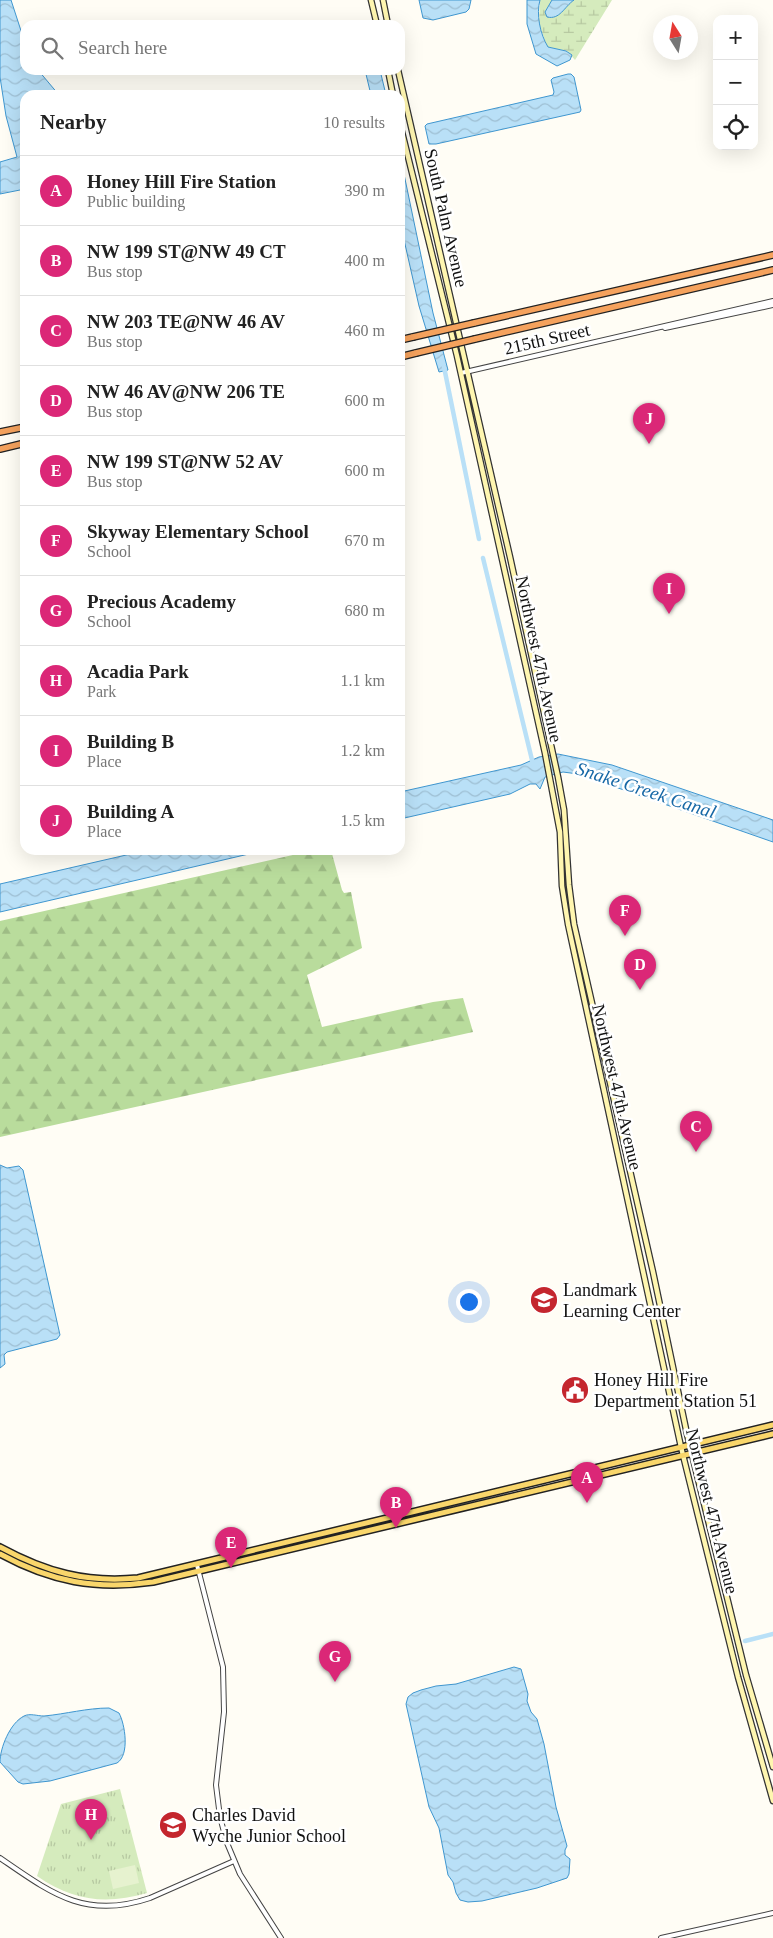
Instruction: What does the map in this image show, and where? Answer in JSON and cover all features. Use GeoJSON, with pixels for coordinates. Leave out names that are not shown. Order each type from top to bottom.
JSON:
{"type":"FeatureCollection","features":[{"type":"Feature","properties":{"kind":"highway"},"geometry":{"type":"LineString","coordinates":[[405,339],[773,255]]}},
{"type":"Feature","properties":{"kind":"highway"},"geometry":{"type":"LineString","coordinates":[[405,356],[773,270]]}},
{"type":"Feature","properties":{"kind":"highway"},"geometry":{"type":"LineString","coordinates":[[0,432],[20,428]]}},
{"type":"Feature","properties":{"kind":"highway"},"geometry":{"type":"LineString","coordinates":[[0,449],[20,444]]}},
{"type":"Feature","properties":{"kind":"main road"},"geometry":{"type":"LineString","coordinates":[[371,0],[376,20]]}},
{"type":"Feature","properties":{"kind":"main road"},"geometry":{"type":"LineString","coordinates":[[383,0],[387,20]]}},
{"type":"Feature","properties":{"kind":"main road"},"geometry":{"type":"LineString","coordinates":[[389,75],[392,90]]}},
{"type":"Feature","properties":{"kind":"main road","name":"South Palm Avenue"},"geometry":{"type":"LineString","coordinates":[[399,75],[403,90]]}},
{"type":"Feature","properties":{"kind":"main road","name":"South Palm Avenue"},"geometry":{"type":"LineString","coordinates":[[405,101],[467,372]]}},
{"type":"Feature","properties":{"kind":"main road","name":"South Palm Avenue"},"geometry":{"type":"LineString","coordinates":[[405,144],[461,373]]}},
{"type":"Feature","properties":{"kind":"main road","name":"Northwest 47th Avenue"},"geometry":{"type":"LineString","coordinates":[[467,372],[509,551],[558,776],[564,810],[569,885],[574,924],[631,1171],[692,1454],[746,1675],[773,1766]]}},
{"type":"Feature","properties":{"kind":"main road","name":"Northwest 47th Avenue"},"geometry":{"type":"LineString","coordinates":[[461,373],[546,753],[560,832],[562,879],[568,924],[681,1447],[741,1688],[773,1801]]}},
{"type":"Feature","properties":{"kind":"main road"},"geometry":{"type":"LineString","coordinates":[[620,1160],[631,1171]]}},
{"type":"Feature","properties":{"kind":"main road"},"geometry":{"type":"LineString","coordinates":[[634,1224],[640,1216]]}},
{"type":"Feature","properties":{"kind":"main road"},"geometry":{"type":"LineString","coordinates":[[654,1322],[665,1332]]}},
{"type":"Feature","properties":{"kind":"main road"},"geometry":{"type":"LineString","coordinates":[[0,1547],[44,1568],[86,1581],[138,1578],[773,1425]]}},
{"type":"Feature","properties":{"kind":"main road"},"geometry":{"type":"LineString","coordinates":[[0,1554],[42,1574],[109,1586],[139,1584],[199,1572],[773,1434]]}},
{"type":"Feature","properties":{"kind":"main road"},"geometry":{"type":"LineString","coordinates":[[717,1588],[727,1594]]}},
{"type":"Feature","properties":{"kind":"main road"},"geometry":{"type":"LineString","coordinates":[[768,1780],[773,1786]]}},
{"type":"Feature","properties":{"kind":"street","name":"215th Street"},"geometry":{"type":"LineString","coordinates":[[461,373],[773,301]]}},
{"type":"Feature","properties":{"kind":"street","name":"215th Street"},"geometry":{"type":"LineString","coordinates":[[638,332],[722,317],[773,305]]}},
{"type":"Feature","properties":{"kind":"street"},"geometry":{"type":"LineString","coordinates":[[197,1565],[223,1667],[224,1712],[216,1786],[220,1817],[234,1862],[250,1892],[281,1938]]}},
{"type":"Feature","properties":{"kind":"street"},"geometry":{"type":"LineString","coordinates":[[0,1858],[45,1888],[67,1899],[80,1903],[111,1906],[138,1902],[150,1898],[234,1862]]}},
{"type":"Feature","properties":{"kind":"street"},"geometry":{"type":"LineString","coordinates":[[661,1938],[773,1913]]}},
{"type":"Feature","properties":{"kind":"green space"},"geometry":{"type":"Polygon","coordinates":[[[540,0],[612,0],[575,60],[567,51],[547,47],[539,23],[540,0]]]}},
{"type":"Feature","properties":{"kind":"green space"},"geometry":{"type":"Polygon","coordinates":[[[293,855],[332,855],[342,890],[344,893],[351,892],[362,948],[307,975],[322,1027],[433,1002],[463,998],[473,1032],[0,1137],[0,921],[293,855]]]}},
{"type":"Feature","properties":{"kind":"green space"},"geometry":{"type":"Polygon","coordinates":[[[120,1789],[147,1893],[118,1899],[77,1896],[37,1876],[61,1804],[120,1789]]]}},
{"type":"Feature","properties":{"kind":"green space"},"geometry":{"type":"Polygon","coordinates":[[[135,1865],[139,1883],[113,1889],[109,1871],[135,1865]]]}},
{"type":"Feature","properties":{"kind":"water"},"geometry":{"type":"Polygon","coordinates":[[[0,0],[11,0],[20,28],[20,75],[42,75],[55,90],[20,90],[20,190],[0,194],[0,162],[17,157],[6,116],[0,77],[0,0]]]}},
{"type":"Feature","properties":{"kind":"water"},"geometry":{"type":"Polygon","coordinates":[[[419,0],[471,0],[469,9],[466,12],[433,20],[423,18],[419,0]]]}},
{"type":"Feature","properties":{"kind":"water"},"geometry":{"type":"Polygon","coordinates":[[[527,0],[540,0],[539,18],[545,42],[548,47],[566,51],[572,55],[570,60],[557,66],[536,54],[527,24],[527,0]]]}},
{"type":"Feature","properties":{"kind":"water"},"geometry":{"type":"Polygon","coordinates":[[[552,0],[574,0],[559,15],[547,17],[545,12],[552,0]]]}},
{"type":"Feature","properties":{"kind":"water"},"geometry":{"type":"Polygon","coordinates":[[[568,74],[574,77],[580,112],[429,144],[425,126],[427,124],[553,95],[551,80],[568,74]]]}},
{"type":"Feature","properties":{"kind":"water"},"geometry":{"type":"Polygon","coordinates":[[[366,75],[381,75],[385,90],[370,90],[366,75]]]}},
{"type":"Feature","properties":{"kind":"water"},"geometry":{"type":"Polygon","coordinates":[[[405,179],[433,313],[448,370],[439,372],[419,306],[405,244],[405,179]]]}},
{"type":"Feature","properties":{"kind":"water","name":"Snake Creek Canal"},"geometry":{"type":"Polygon","coordinates":[[[558,754],[612,765],[773,820],[773,842],[578,774],[563,772],[545,777],[540,789],[536,784],[530,784],[510,794],[405,818],[405,791],[521,765],[539,757],[558,754]]]}},
{"type":"Feature","properties":{"kind":"water"},"geometry":{"type":"Polygon","coordinates":[[[126,855],[245,855],[0,912],[0,884],[126,855]]]}},
{"type":"Feature","properties":{"kind":"water"},"geometry":{"type":"Polygon","coordinates":[[[0,1165],[7,1168],[19,1166],[23,1170],[60,1335],[57,1339],[7,1352],[4,1355],[5,1364],[0,1368],[0,1165]]]}},
{"type":"Feature","properties":{"kind":"water"},"geometry":{"type":"Polygon","coordinates":[[[514,1667],[521,1669],[528,1694],[527,1701],[531,1712],[537,1719],[544,1744],[556,1807],[567,1846],[565,1855],[570,1859],[569,1874],[567,1878],[537,1888],[482,1901],[468,1902],[460,1900],[448,1875],[439,1828],[429,1807],[406,1704],[408,1697],[421,1690],[456,1684],[514,1667]]]}},
{"type":"Feature","properties":{"kind":"water"},"geometry":{"type":"Polygon","coordinates":[[[109,1708],[119,1713],[123,1724],[125,1747],[121,1759],[117,1763],[50,1781],[23,1784],[18,1782],[0,1762],[0,1756],[10,1730],[19,1719],[26,1715],[44,1716],[109,1708]]]}},
{"type":"Feature","properties":{"kind":"waterway"},"geometry":{"type":"LineString","coordinates":[[444,367],[479,539]]}},
{"type":"Feature","properties":{"kind":"waterway"},"geometry":{"type":"LineString","coordinates":[[483,558],[533,764]]}},
{"type":"Feature","properties":{"kind":"waterway"},"geometry":{"type":"LineString","coordinates":[[745,1641],[773,1634]]}},
{"type":"Feature","properties":{"kind":"place","name":"Building A"},"geometry":{"type":"Point","coordinates":[649,444]}},
{"type":"Feature","properties":{"kind":"place","name":"Building B"},"geometry":{"type":"Point","coordinates":[669,614]}},
{"type":"Feature","properties":{"kind":"place","name":"Skyway Elementary School"},"geometry":{"type":"Point","coordinates":[625,936]}},
{"type":"Feature","properties":{"kind":"place","name":"NW 46 AV@NW 206 TE"},"geometry":{"type":"Point","coordinates":[640,990]}},
{"type":"Feature","properties":{"kind":"place","name":"NW 203 TE@NW 46 AV"},"geometry":{"type":"Point","coordinates":[696,1152]}},
{"type":"Feature","properties":{"kind":"place","name":"Landmark Learning Center"},"geometry":{"type":"Point","coordinates":[544,1300]}},
{"type":"Feature","properties":{"kind":"place","name":"Honey Hill Fire Department Station 51"},"geometry":{"type":"Point","coordinates":[575,1390]}},
{"type":"Feature","properties":{"kind":"place","name":"Honey Hill Fire Station"},"geometry":{"type":"Point","coordinates":[587,1503]}},
{"type":"Feature","properties":{"kind":"place","name":"NW 199 ST@NW 49 CT"},"geometry":{"type":"Point","coordinates":[396,1528]}},
{"type":"Feature","properties":{"kind":"place","name":"NW 199 ST@NW 52 AV"},"geometry":{"type":"Point","coordinates":[231,1568]}},
{"type":"Feature","properties":{"kind":"place","name":"Precious Academy"},"geometry":{"type":"Point","coordinates":[335,1682]}},
{"type":"Feature","properties":{"kind":"place","name":"Charles David Wyche Junior School"},"geometry":{"type":"Point","coordinates":[173,1825]}},
{"type":"Feature","properties":{"kind":"place","name":"Acadia Park"},"geometry":{"type":"Point","coordinates":[91,1840]}}]}
